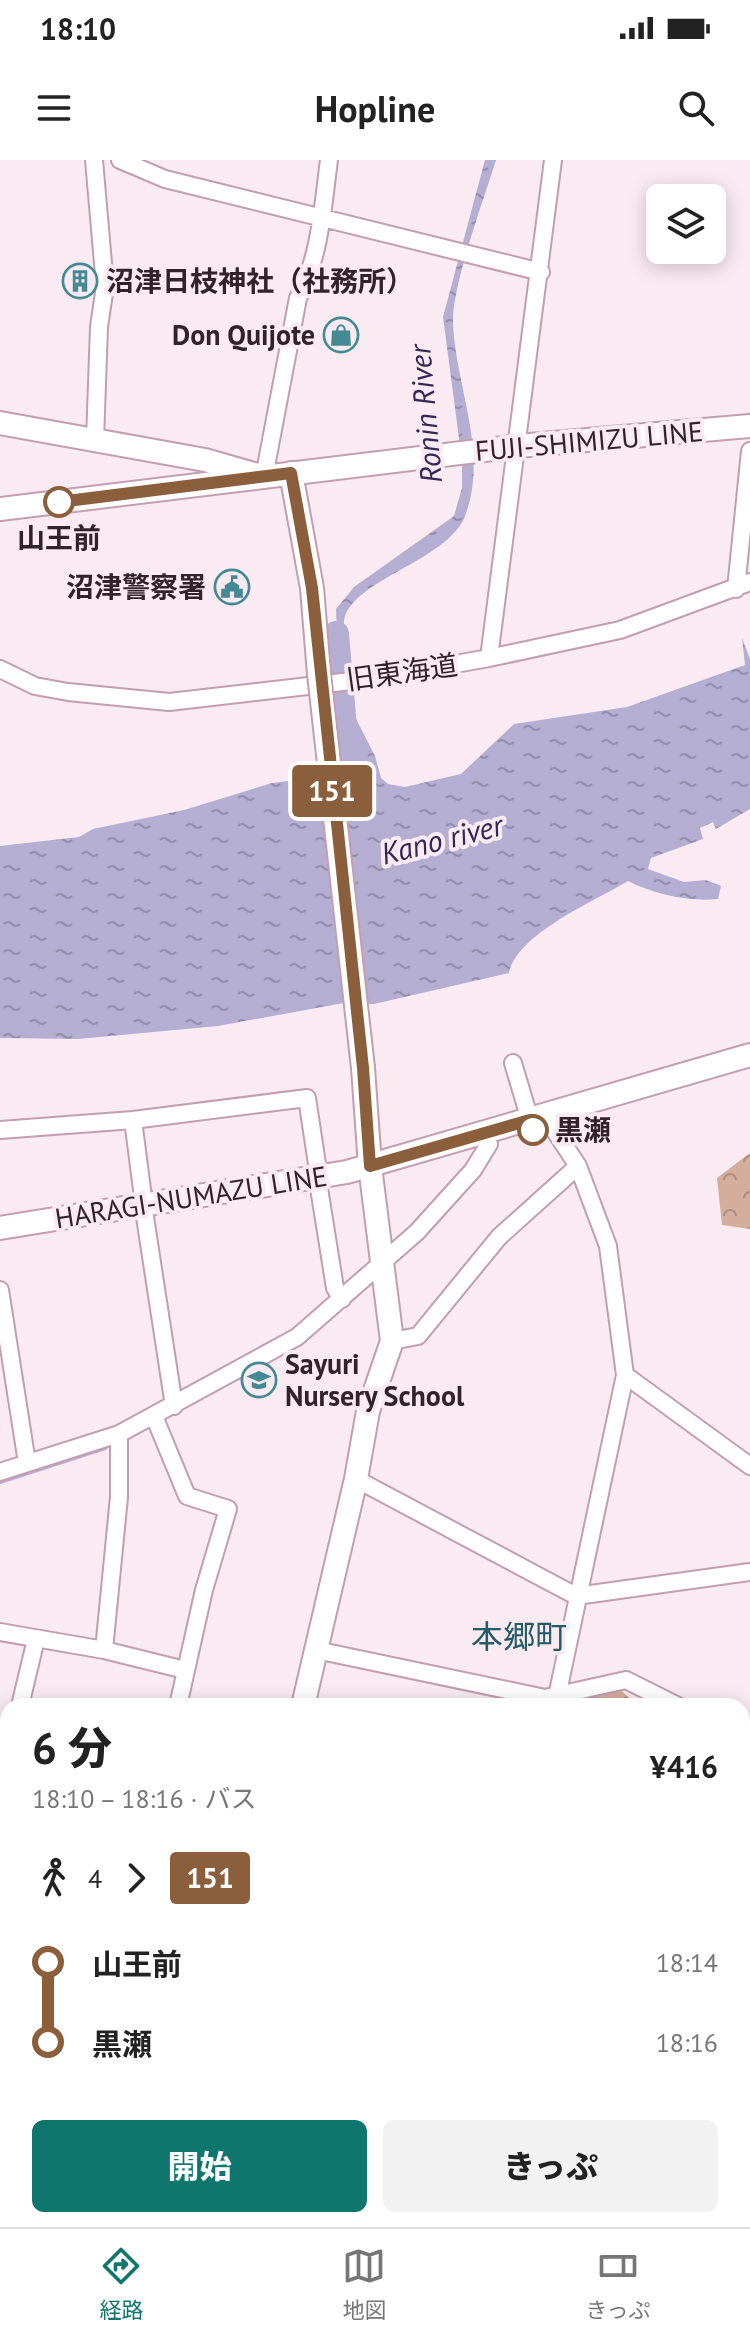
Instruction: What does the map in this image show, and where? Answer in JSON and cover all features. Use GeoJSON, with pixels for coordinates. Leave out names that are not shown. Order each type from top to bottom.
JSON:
{"type":"FeatureCollection","features":[{"type":"Feature","properties":{"kind":"main road"},"geometry":{"type":"LineString","coordinates":[[0,423],[205,460],[264,477]]}},
{"type":"Feature","properties":{"kind":"main road","name":"FUJI-SHIMIZU LINE"},"geometry":{"type":"LineString","coordinates":[[0,509],[518,446],[750,426]]}},
{"type":"Feature","properties":{"kind":"main road"},"geometry":{"type":"LineString","coordinates":[[291,473],[312,588],[363,1068],[370,1172],[392,1341],[368,1411],[356,1479],[305,1698]]}},
{"type":"Feature","properties":{"kind":"main road","name":"HARAGI-NUMAZU LINE"},"geometry":{"type":"LineString","coordinates":[[0,1228],[144,1211],[370,1172],[538,1125],[750,1055]]}},
{"type":"Feature","properties":{"kind":"main road"},"geometry":{"type":"LineString","coordinates":[[370,1172],[489,1144],[538,1125],[750,1067]]}},
{"type":"Feature","properties":{"kind":"main road"},"geometry":{"type":"LineString","coordinates":[[0,1239],[144,1211]]}},
{"type":"Feature","properties":{"kind":"street"},"geometry":{"type":"LineString","coordinates":[[94,160],[105,286],[99,327],[95,440]]}},
{"type":"Feature","properties":{"kind":"street"},"geometry":{"type":"LineString","coordinates":[[120,160],[165,179],[541,272]]}},
{"type":"Feature","properties":{"kind":"street"},"geometry":{"type":"LineString","coordinates":[[264,477],[298,298],[306,284],[321,219],[329,160]]}},
{"type":"Feature","properties":{"kind":"street"},"geometry":{"type":"LineString","coordinates":[[489,658],[553,160]]}},
{"type":"Feature","properties":{"kind":"street"},"geometry":{"type":"LineString","coordinates":[[743,586],[750,451]]}},
{"type":"Feature","properties":{"kind":"street","name":"旧東海道"},"geometry":{"type":"LineString","coordinates":[[0,669],[35,686],[169,702],[377,678],[489,658],[620,630],[743,586]]}},
{"type":"Feature","properties":{"kind":"street"},"geometry":{"type":"LineString","coordinates":[[513,1063],[538,1125],[578,1166],[608,1246],[625,1375],[557,1698]]}},
{"type":"Feature","properties":{"kind":"street"},"geometry":{"type":"LineString","coordinates":[[0,1130],[133,1120],[307,1098],[335,1288],[342,1299]]}},
{"type":"Feature","properties":{"kind":"street"},"geometry":{"type":"LineString","coordinates":[[133,1120],[174,1406]]}},
{"type":"Feature","properties":{"kind":"street"},"geometry":{"type":"LineString","coordinates":[[0,1472],[119,1434],[297,1337],[342,1299],[383,1258],[417,1232],[473,1170],[489,1144]]}},
{"type":"Feature","properties":{"kind":"street"},"geometry":{"type":"LineString","coordinates":[[392,1341],[418,1336],[499,1237],[578,1166]]}},
{"type":"Feature","properties":{"kind":"street"},"geometry":{"type":"LineString","coordinates":[[0,1290],[27,1463]]}},
{"type":"Feature","properties":{"kind":"street"},"geometry":{"type":"LineString","coordinates":[[625,1375],[750,1466]]}},
{"type":"Feature","properties":{"kind":"street"},"geometry":{"type":"LineString","coordinates":[[154,1416],[187,1496],[228,1509],[180,1698]]}},
{"type":"Feature","properties":{"kind":"street"},"geometry":{"type":"LineString","coordinates":[[104,1650],[119,1497],[119,1434]]}},
{"type":"Feature","properties":{"kind":"street"},"geometry":{"type":"LineString","coordinates":[[356,1479],[576,1596],[750,1572]]}},
{"type":"Feature","properties":{"kind":"street"},"geometry":{"type":"LineString","coordinates":[[0,1632],[104,1650],[185,1670]]}},
{"type":"Feature","properties":{"kind":"street"},"geometry":{"type":"LineString","coordinates":[[22,1698],[36,1639]]}},
{"type":"Feature","properties":{"kind":"street"},"geometry":{"type":"LineString","coordinates":[[316,1650],[545,1698]]}},
{"type":"Feature","properties":{"kind":"street"},"geometry":{"type":"LineString","coordinates":[[566,1698],[626,1680],[662,1698]]}},
{"type":"Feature","properties":{"kind":"green space"},"geometry":{"type":"Polygon","coordinates":[[[750,1153],[750,1229],[722,1225],[717,1178],[750,1153]]]}},
{"type":"Feature","properties":{"kind":"green space"},"geometry":{"type":"Polygon","coordinates":[[[613,1683],[629,1698],[571,1698],[613,1683]]]}},
{"type":"Feature","properties":{"kind":"water"},"geometry":{"type":"Polygon","coordinates":[[[485,160],[496,160],[457,289],[453,324],[473,444],[474,468],[465,516],[455,532],[440,546],[380,582],[350,607],[344,621],[346,663],[338,666],[336,609],[354,587],[454,516],[462,488],[462,461],[443,317],[485,160]]]}},
{"type":"Feature","properties":{"kind":"water","name":"Kano river"},"geometry":{"type":"Polygon","coordinates":[[[742,638],[750,659],[750,809],[716,829],[713,822],[700,828],[703,839],[651,858],[648,869],[684,882],[706,880],[721,886],[718,899],[672,896],[628,881],[541,932],[515,959],[509,973],[374,1004],[344,1003],[218,1026],[78,1039],[0,1038],[0,846],[79,837],[93,829],[184,810],[272,783],[296,780],[321,788],[338,783],[344,776],[351,741],[347,720],[355,717],[375,756],[381,778],[388,784],[405,787],[461,774],[514,724],[627,707],[745,665],[742,638]]]}},
{"type":"Feature","properties":{"kind":"waterway","name":"Ronin River"},"geometry":{"type":"LineString","coordinates":[[336,634],[350,798]]}},
{"type":"Feature","properties":{"kind":"waterway"},"geometry":{"type":"LineString","coordinates":[[0,1482],[105,1448]]}},
{"type":"Feature","properties":{"kind":"bus line","name":"151"},"geometry":{"type":"LineString","coordinates":[[59,502],[291,473],[312,588],[363,1068],[370,1166],[530,1120],[533,1130]]}},
{"type":"Feature","properties":{"kind":"place","name":"沼津日枝神社（社務所）"},"geometry":{"type":"Point","coordinates":[80,281]}},
{"type":"Feature","properties":{"kind":"place","name":"Don Quijote"},"geometry":{"type":"Point","coordinates":[341,335]}},
{"type":"Feature","properties":{"kind":"place","name":"山王前"},"geometry":{"type":"Point","coordinates":[59,502]}},
{"type":"Feature","properties":{"kind":"place","name":"沼津警察署"},"geometry":{"type":"Point","coordinates":[232,587]}},
{"type":"Feature","properties":{"kind":"place","name":"黒瀬"},"geometry":{"type":"Point","coordinates":[533,1130]}},
{"type":"Feature","properties":{"kind":"place","name":"Sayuri Nursery School"},"geometry":{"type":"Point","coordinates":[259,1380]}},
{"type":"Feature","properties":{"kind":"district","name":"本郷町"},"geometry":{"type":"Point","coordinates":[519,1637]}}]}
